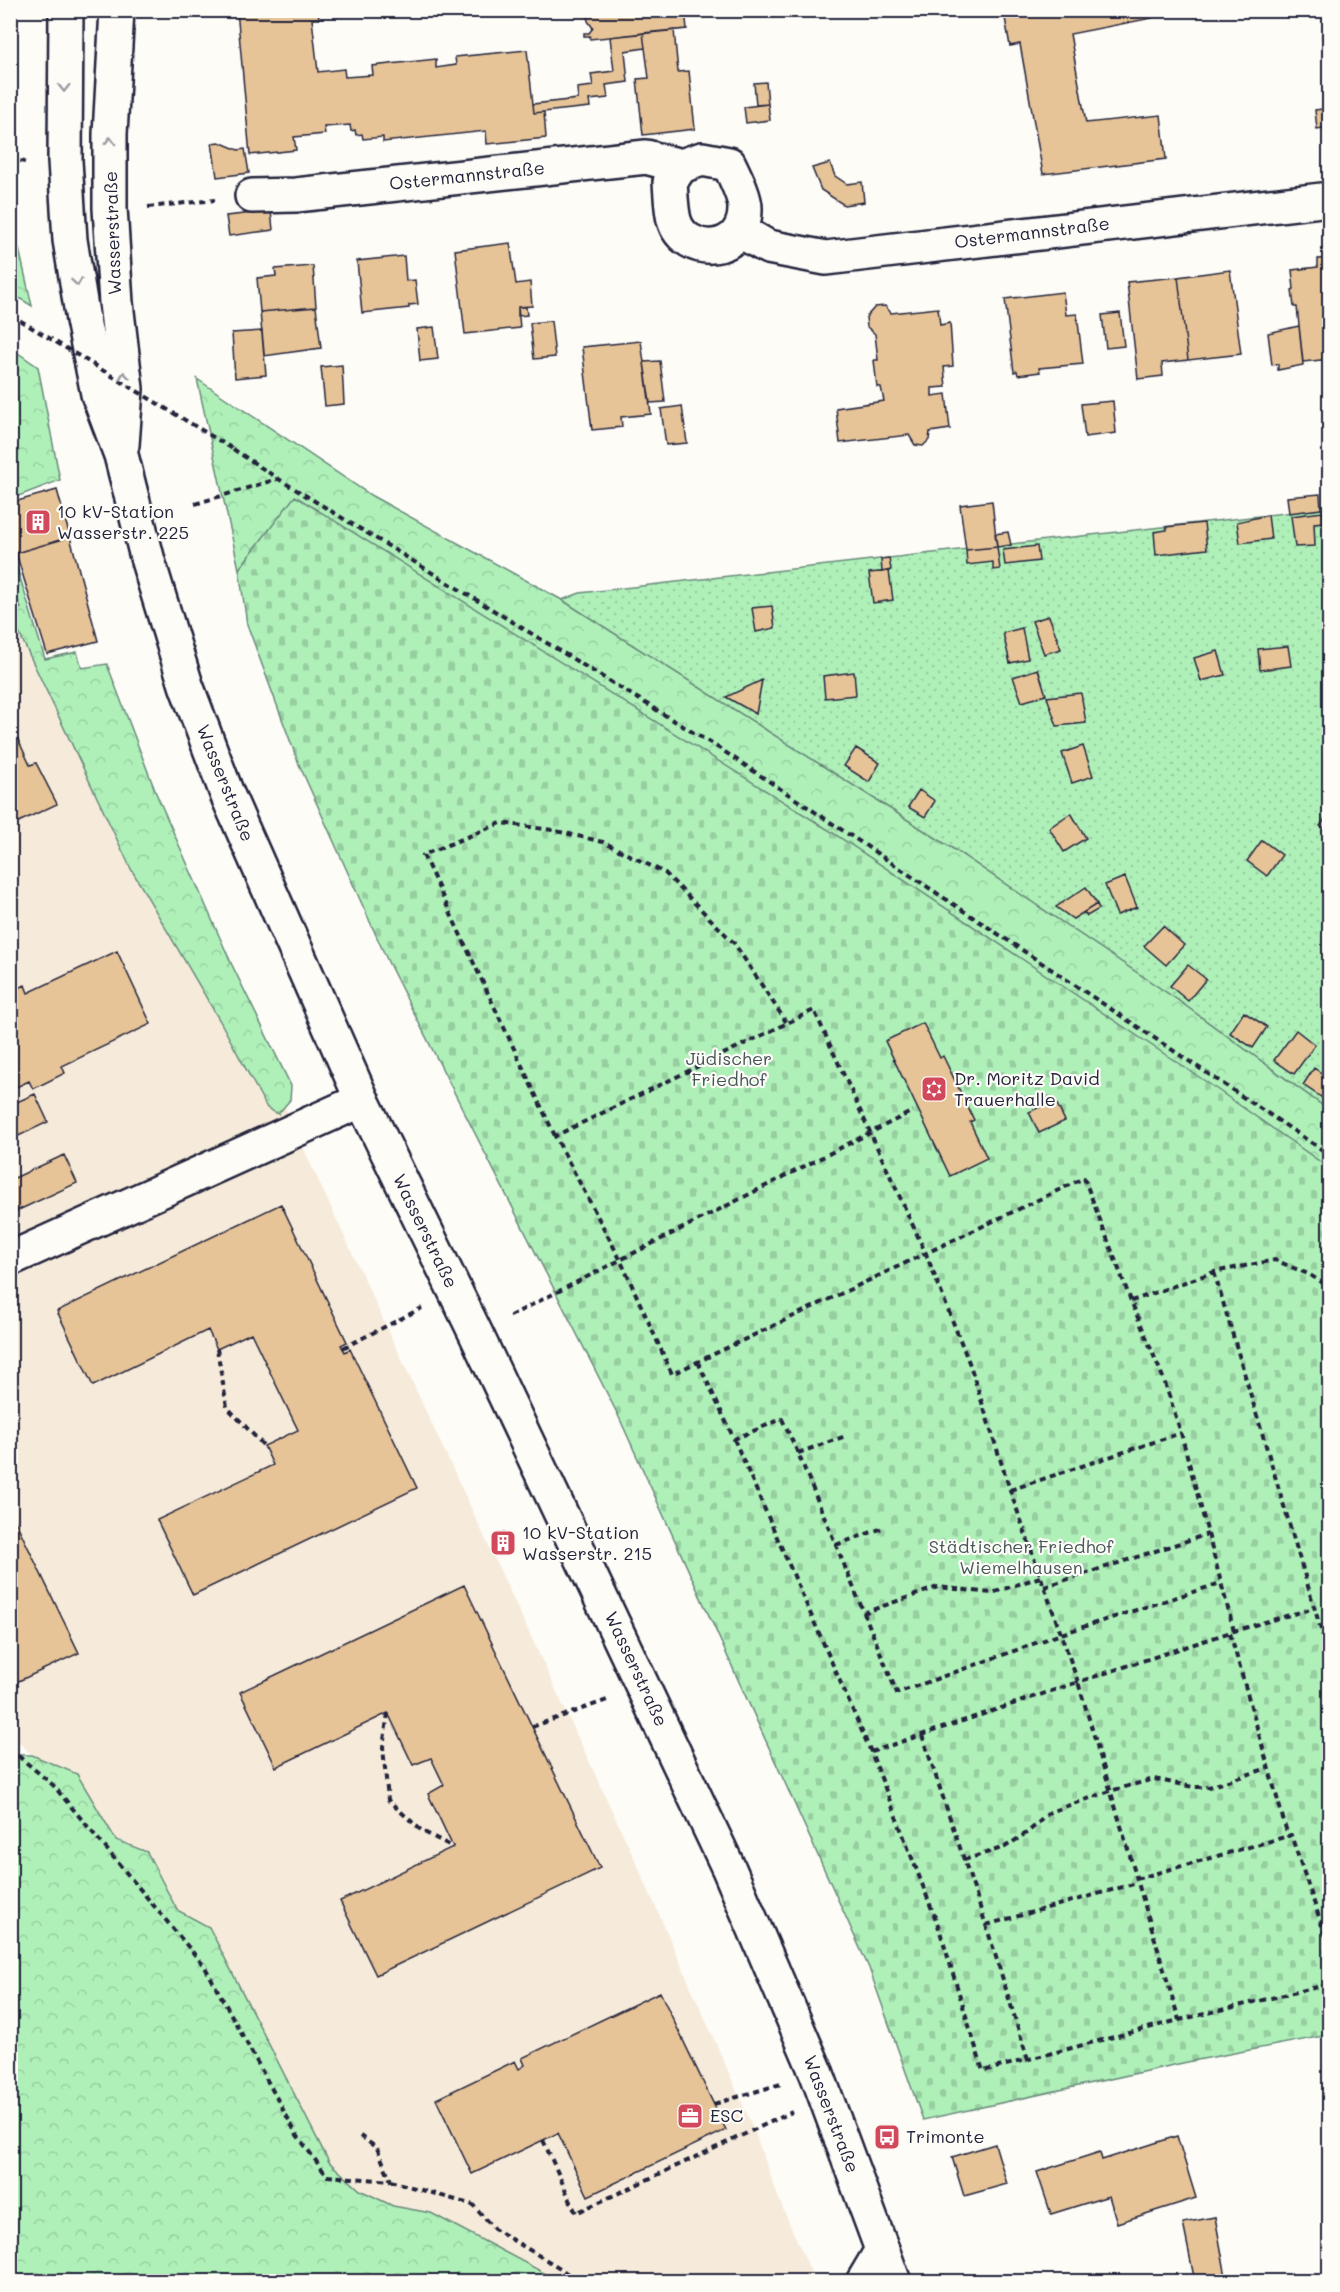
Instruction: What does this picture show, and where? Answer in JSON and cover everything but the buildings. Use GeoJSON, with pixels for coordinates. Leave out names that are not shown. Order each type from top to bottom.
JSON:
{"type":"FeatureCollection","features":[{"type":"Feature","properties":{"kind":"main road","name":"Wasserstraße"},"geometry":{"type":"LineString","coordinates":[[117,10],[110,134],[110,208],[116,303],[126,389],[121,456]]}},
{"type":"Feature","properties":{"kind":"main road","name":"Wasserstraße"},"geometry":{"type":"LineString","coordinates":[[61,17],[64,161],[70,240],[83,320],[98,394],[121,456],[148,561],[186,685],[227,794],[362,1100],[644,1686],[729,1869],[821,2086],[894,2282]]}},
{"type":"Feature","properties":{"kind":"main road","name":"Ostermannstraße"},"geometry":{"type":"LineString","coordinates":[[252,196],[296,195],[646,156],[681,166],[702,159],[729,164],[745,207],[740,231],[768,247],[826,258],[1329,199]]}},
{"type":"Feature","properties":{"kind":"main road"},"geometry":{"type":"LineString","coordinates":[[681,166],[670,182],[674,220],[682,235],[705,247],[729,243],[740,231]]}},
{"type":"Feature","properties":{"kind":"main road"},"geometry":{"type":"LineString","coordinates":[[10,1259],[362,1100]]}},
{"type":"Feature","properties":{"kind":"main road"},"geometry":{"type":"LineString","coordinates":[[863,2282],[882,2250]]}},
{"type":"Feature","properties":{"kind":"path"},"geometry":{"type":"LineString","coordinates":[[10,159],[25,162]]}},
{"type":"Feature","properties":{"kind":"path"},"geometry":{"type":"LineString","coordinates":[[164,206],[252,196]]}},
{"type":"Feature","properties":{"kind":"path"},"geometry":{"type":"LineString","coordinates":[[11,314],[722,750],[1329,1155]]}},
{"type":"Feature","properties":{"kind":"path"},"geometry":{"type":"LineString","coordinates":[[195,504],[277,478]]}},
{"type":"Feature","properties":{"kind":"path"},"geometry":{"type":"LineString","coordinates":[[786,1022],[734,943],[665,873],[603,842],[501,823],[423,855],[555,1136],[620,1259],[672,1374],[1084,1178],[1164,1380],[1181,1433],[1268,1768],[1288,1836]]}},
{"type":"Feature","properties":{"kind":"path"},"geometry":{"type":"LineString","coordinates":[[555,1136],[814,1010],[926,1254],[970,1365],[1010,1490],[1078,1682],[1179,2020]]}},
{"type":"Feature","properties":{"kind":"path"},"geometry":{"type":"LineString","coordinates":[[476,1334],[913,1111]]}},
{"type":"Feature","properties":{"kind":"path"},"geometry":{"type":"LineString","coordinates":[[1131,1301],[1214,1272],[1275,1260],[1308,1274],[1329,1287]]}},
{"type":"Feature","properties":{"kind":"path"},"geometry":{"type":"LineString","coordinates":[[1214,1272],[1329,1660]]}},
{"type":"Feature","properties":{"kind":"path"},"geometry":{"type":"LineString","coordinates":[[343,1348],[455,1292]]}},
{"type":"Feature","properties":{"kind":"path"},"geometry":{"type":"LineString","coordinates":[[217,1349],[226,1407],[264,1446]]}},
{"type":"Feature","properties":{"kind":"path"},"geometry":{"type":"LineString","coordinates":[[699,1362],[871,1752],[938,1925],[983,2071],[1329,1984]]}},
{"type":"Feature","properties":{"kind":"path"},"geometry":{"type":"LineString","coordinates":[[734,1439],[782,1419],[897,1693],[1061,1634],[1221,1583]]}},
{"type":"Feature","properties":{"kind":"path"},"geometry":{"type":"LineString","coordinates":[[1010,1490],[1181,1433]]}},
{"type":"Feature","properties":{"kind":"path"},"geometry":{"type":"LineString","coordinates":[[798,1453],[846,1436]]}},
{"type":"Feature","properties":{"kind":"path"},"geometry":{"type":"LineString","coordinates":[[836,1545],[883,1528]]}},
{"type":"Feature","properties":{"kind":"path"},"geometry":{"type":"LineString","coordinates":[[1044,1587],[1208,1534]]}},
{"type":"Feature","properties":{"kind":"path"},"geometry":{"type":"LineString","coordinates":[[863,1613],[938,1587],[992,1593],[1040,1577]]}},
{"type":"Feature","properties":{"kind":"path"},"geometry":{"type":"LineString","coordinates":[[871,1752],[1078,1682],[1314,1608]]}},
{"type":"Feature","properties":{"kind":"path"},"geometry":{"type":"LineString","coordinates":[[532,1727],[644,1686]]}},
{"type":"Feature","properties":{"kind":"path"},"geometry":{"type":"LineString","coordinates":[[388,1713],[383,1747],[387,1800],[422,1831],[453,1847]]}},
{"type":"Feature","properties":{"kind":"path"},"geometry":{"type":"LineString","coordinates":[[922,1735],[986,1925],[1028,2060]]}},
{"type":"Feature","properties":{"kind":"path"},"geometry":{"type":"LineString","coordinates":[[10,1749],[53,1785],[205,1967],[297,2135],[327,2176],[391,2181],[472,2205],[494,2229],[560,2268],[578,2282]]}},
{"type":"Feature","properties":{"kind":"path"},"geometry":{"type":"LineString","coordinates":[[964,1860],[1005,1848],[1028,1832],[1050,1812],[1110,1791],[1154,1779],[1193,1787],[1209,1787],[1268,1768]]}},
{"type":"Feature","properties":{"kind":"path"},"geometry":{"type":"LineString","coordinates":[[986,1925],[1291,1835],[1329,1950]]}},
{"type":"Feature","properties":{"kind":"path"},"geometry":{"type":"LineString","coordinates":[[714,2104],[821,2086]]}},
{"type":"Feature","properties":{"kind":"path"},"geometry":{"type":"LineString","coordinates":[[543,2140],[576,2213],[821,2086]]}},
{"type":"Feature","properties":{"kind":"path"},"geometry":{"type":"LineString","coordinates":[[360,2136],[376,2148],[391,2181]]}},
{"type":"Feature","properties":{"kind":"shaded area"},"geometry":{"type":"Polygon","coordinates":[[[10,564],[43,664],[272,1078],[636,1862],[754,2130],[780,2202],[815,2281],[555,2281],[550,2276],[431,2213],[393,2206],[360,2190],[329,2162],[209,1927],[177,1910],[147,1852],[116,1840],[77,1774],[32,1755],[11,1734],[10,564]]]}},
{"type":"Feature","properties":{"kind":"green space"},"geometry":{"type":"Polygon","coordinates":[[[10,209],[32,306],[11,293],[10,209]]]}},
{"type":"Feature","properties":{"kind":"green space"},"geometry":{"type":"Polygon","coordinates":[[[11,348],[38,367],[60,480],[11,499],[11,348]]]}},
{"type":"Feature","properties":{"kind":"green space"},"geometry":{"type":"Polygon","coordinates":[[[197,379],[372,496],[562,600],[955,850],[1175,998],[1329,1110],[1329,1204],[295,497],[239,569],[197,379]]]}},
{"type":"Feature","properties":{"kind":"green space"},"geometry":{"type":"Polygon","coordinates":[[[295,496],[827,829],[1205,1081],[1329,1168],[1329,2035],[1192,2061],[923,2120],[869,1968],[618,1415],[389,964],[298,762],[247,624],[239,569],[295,496]]]}},
{"type":"Feature","properties":{"kind":"green space"},"geometry":{"type":"Polygon","coordinates":[[[1329,508],[1329,1110],[1175,998],[955,850],[562,600],[580,593],[1329,508]]]}},
{"type":"Feature","properties":{"kind":"green space"},"geometry":{"type":"Polygon","coordinates":[[[10,545],[45,659],[77,652],[82,668],[107,664],[156,793],[232,965],[291,1086],[290,1100],[278,1114],[267,1108],[220,1021],[131,869],[11,616],[11,612],[21,608],[11,584],[10,545]]]}},
{"type":"Feature","properties":{"kind":"green space"},"geometry":{"type":"Polygon","coordinates":[[[11,1755],[32,1755],[77,1774],[116,1840],[147,1852],[177,1910],[209,1927],[329,2162],[360,2190],[393,2206],[431,2213],[550,2276],[555,2281],[11,2281],[11,1755]]]}},
{"type":"Feature","properties":{"kind":"place","name":"10 kV-Station Wasserstr. 225"},"geometry":{"type":"Point","coordinates":[38,522]}},
{"type":"Feature","properties":{"kind":"place","name":"Dr. Moritz David Trauerhalle"},"geometry":{"type":"Point","coordinates":[934,1089]}},
{"type":"Feature","properties":{"kind":"place","name":"10 kV-Station Wasserstr. 215"},"geometry":{"type":"Point","coordinates":[503,1543]}},
{"type":"Feature","properties":{"kind":"place","name":"ESC"},"geometry":{"type":"Point","coordinates":[690,2116]}},
{"type":"Feature","properties":{"kind":"place","name":"Trimonte"},"geometry":{"type":"Point","coordinates":[887,2137]}},
{"type":"Feature","properties":{"kind":"park label","name":"Jüdischer Friedhof"},"geometry":{"type":"Point","coordinates":[729,1069]}},
{"type":"Feature","properties":{"kind":"park label","name":"Städtischer Friedhof Wiemelhausen"},"geometry":{"type":"Point","coordinates":[1021,1557]}}]}
